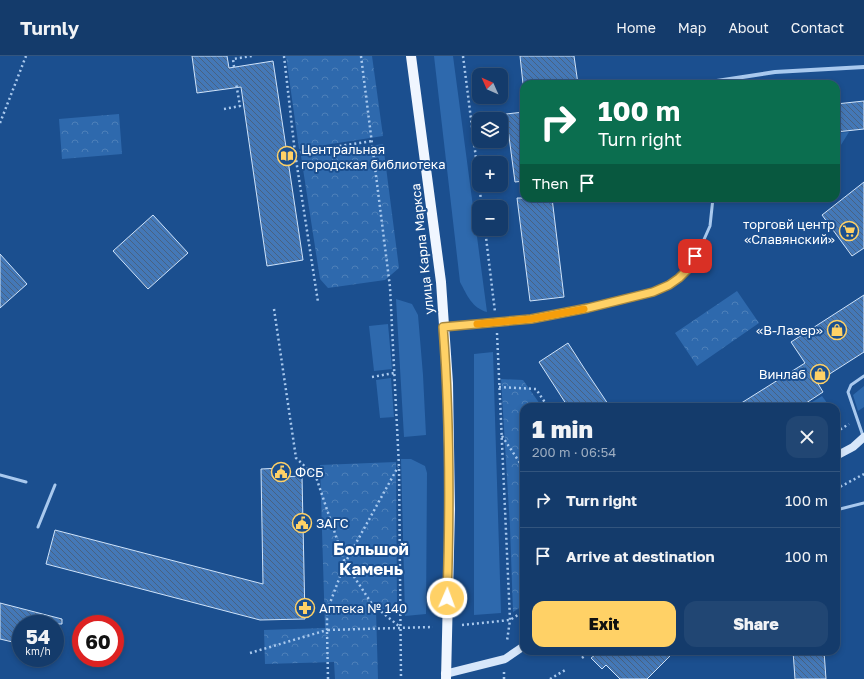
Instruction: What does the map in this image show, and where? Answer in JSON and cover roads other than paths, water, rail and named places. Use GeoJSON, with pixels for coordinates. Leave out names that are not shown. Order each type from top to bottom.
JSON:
{"type":"FeatureCollection","features":[{"type":"Feature","properties":{"kind":"main road","name":"улица Карла Маркса"},"geometry":{"type":"LineString","coordinates":[[411,56],[441,282],[448,383],[450,509],[446,676]]}},
{"type":"Feature","properties":{"kind":"street"},"geometry":{"type":"LineString","coordinates":[[723,80],[776,72],[864,67]]}},
{"type":"Feature","properties":{"kind":"street"},"geometry":{"type":"LineString","coordinates":[[840,454],[853,447],[864,437]]}},
{"type":"Feature","properties":{"kind":"street"},"geometry":{"type":"LineString","coordinates":[[446,676],[505,659],[520,649]]}},
{"type":"Feature","properties":{"kind":"lane"},"geometry":{"type":"LineString","coordinates":[[443,327],[531,319],[588,308],[653,292],[669,285],[689,268],[702,244],[710,226],[713,202]]}},
{"type":"Feature","properties":{"kind":"lane"},"geometry":{"type":"LineString","coordinates":[[864,376],[851,385],[848,392],[864,437]]}},
{"type":"Feature","properties":{"kind":"lane"},"geometry":{"type":"LineString","coordinates":[[0,475],[26,482]]}},
{"type":"Feature","properties":{"kind":"lane"},"geometry":{"type":"LineString","coordinates":[[38,527],[55,485]]}},
{"type":"Feature","properties":{"kind":"lane"},"geometry":{"type":"LineString","coordinates":[[840,509],[864,503]]}},
{"type":"Feature","properties":{"kind":"place","name":"Центральная городская библиотека"},"geometry":{"type":"Point","coordinates":[287,156]}},
{"type":"Feature","properties":{"kind":"place","name":"торговй центр «Славянский»"},"geometry":{"type":"Point","coordinates":[849,231]}},
{"type":"Feature","properties":{"kind":"place","name":"«В-Лазер»"},"geometry":{"type":"Point","coordinates":[837,330]}},
{"type":"Feature","properties":{"kind":"place","name":"Винлаб"},"geometry":{"type":"Point","coordinates":[820,374]}},
{"type":"Feature","properties":{"kind":"place","name":"ФСБ"},"geometry":{"type":"Point","coordinates":[281,472]}},
{"type":"Feature","properties":{"kind":"place","name":"ЗАГС"},"geometry":{"type":"Point","coordinates":[302,523]}},
{"type":"Feature","properties":{"kind":"place","name":"Аптека № 140"},"geometry":{"type":"Point","coordinates":[305,608]}},
{"type":"Feature","properties":{"kind":"district","name":"Большой Камень"},"geometry":{"type":"Point","coordinates":[371,559]}}]}
